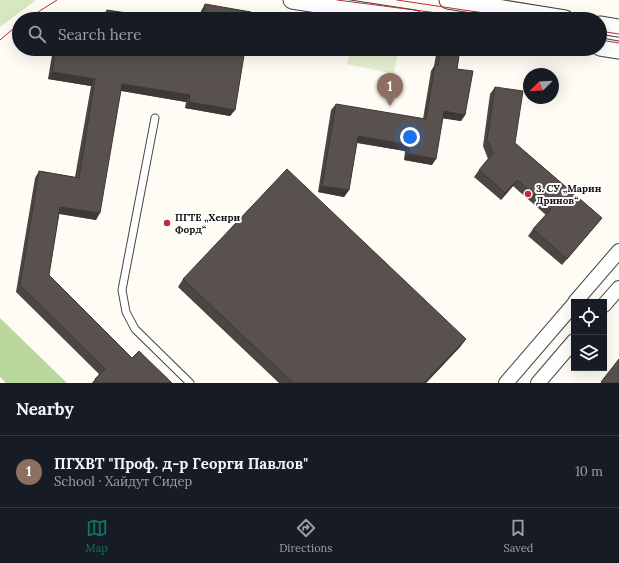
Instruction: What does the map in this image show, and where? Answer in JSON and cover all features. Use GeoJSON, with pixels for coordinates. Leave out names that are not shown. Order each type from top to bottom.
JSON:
{"type":"FeatureCollection","features":[{"type":"Feature","properties":{"kind":"street"},"geometry":{"type":"LineString","coordinates":[[292,0],[319,2],[375,12]]}},
{"type":"Feature","properties":{"kind":"street"},"geometry":{"type":"LineString","coordinates":[[448,0],[522,12]]}},
{"type":"Feature","properties":{"kind":"street"},"geometry":{"type":"LineString","coordinates":[[607,25],[619,28]]}},
{"type":"Feature","properties":{"kind":"street"},"geometry":{"type":"LineString","coordinates":[[607,48],[619,50]]}},
{"type":"Feature","properties":{"kind":"street"},"geometry":{"type":"LineString","coordinates":[[578,299],[619,251]]}},
{"type":"Feature","properties":{"kind":"street"},"geometry":{"type":"LineString","coordinates":[[607,302],[619,288]]}},
{"type":"Feature","properties":{"kind":"street"},"geometry":{"type":"LineString","coordinates":[[506,383],[571,308]]}},
{"type":"Feature","properties":{"kind":"street"},"geometry":{"type":"LineString","coordinates":[[538,383],[571,344]]}},
{"type":"Feature","properties":{"kind":"lane"},"geometry":{"type":"LineString","coordinates":[[155,118],[122,290],[126,312],[134,329],[190,383]]}},
{"type":"Feature","properties":{"kind":"green space"},"geometry":{"type":"Polygon","coordinates":[[[0,0],[36,0],[20,12],[12,12],[12,18],[0,27],[0,0]]]}},
{"type":"Feature","properties":{"kind":"green space"},"geometry":{"type":"Polygon","coordinates":[[[349,56],[397,56],[394,74],[347,64],[349,56]]]}},
{"type":"Feature","properties":{"kind":"green space"},"geometry":{"type":"Polygon","coordinates":[[[0,318],[67,383],[6,383],[0,377],[0,318]]]}},
{"type":"Feature","properties":{"kind":"building"},"geometry":{"type":"Polygon","coordinates":[[[205,4],[251,12],[204,12],[205,4]]]}},
{"type":"Feature","properties":{"kind":"building"},"geometry":{"type":"Polygon","coordinates":[[[107,10],[120,12],[107,12],[107,10]]]}},
{"type":"Feature","properties":{"kind":"building"},"geometry":{"type":"Polygon","coordinates":[[[55,56],[244,56],[235,110],[189,102],[190,95],[122,84],[100,213],[60,207],[49,275],[132,358],[139,351],[172,383],[99,383],[95,379],[105,369],[20,285],[39,171],[79,178],[95,79],[52,72],[55,56]]]}},
{"type":"Feature","properties":{"kind":"building"},"geometry":{"type":"Polygon","coordinates":[[[440,56],[459,56],[457,69],[473,71],[465,115],[444,111],[436,159],[408,154],[410,145],[358,136],[349,190],[322,186],[336,104],[426,119],[435,65],[438,65],[440,56]]]}},
{"type":"Feature","properties":{"kind":"building"},"geometry":{"type":"Polygon","coordinates":[[[495,87],[523,91],[515,143],[602,218],[567,259],[533,229],[551,209],[517,180],[505,193],[479,170],[493,153],[487,140],[495,87]]]}},
{"type":"Feature","properties":{"kind":"building"},"geometry":{"type":"Polygon","coordinates":[[[287,169],[466,339],[424,383],[293,383],[183,279],[287,169]]]}},
{"type":"Feature","properties":{"kind":"building"},"geometry":{"type":"Polygon","coordinates":[[[619,359],[619,383],[602,383],[601,382],[619,359]]]}},
{"type":"Feature","properties":{"kind":"tram line"},"geometry":{"type":"LineString","coordinates":[[38,12],[57,0]]}},
{"type":"Feature","properties":{"kind":"tram line"},"geometry":{"type":"LineString","coordinates":[[337,0],[430,12]]}},
{"type":"Feature","properties":{"kind":"tram line"},"geometry":{"type":"LineString","coordinates":[[397,0],[477,12]]}},
{"type":"Feature","properties":{"kind":"tram line"},"geometry":{"type":"LineString","coordinates":[[0,40],[12,30]]}},
{"type":"Feature","properties":{"kind":"tram line"},"geometry":{"type":"LineString","coordinates":[[607,32],[619,34]]}},
{"type":"Feature","properties":{"kind":"tram line"},"geometry":{"type":"LineString","coordinates":[[607,41],[619,43]]}},
{"type":"Feature","properties":{"kind":"place","name":"ПГХВТ \"Проф. д-р Георги Павлов\""},"geometry":{"type":"Point","coordinates":[390,106]}},
{"type":"Feature","properties":{"kind":"place","name":"3. СУ „Марин Дринов“"},"geometry":{"type":"Point","coordinates":[528,194]}},
{"type":"Feature","properties":{"kind":"place","name":"ПГТЕ „Хенри Форд“"},"geometry":{"type":"Point","coordinates":[167,223]}}]}
